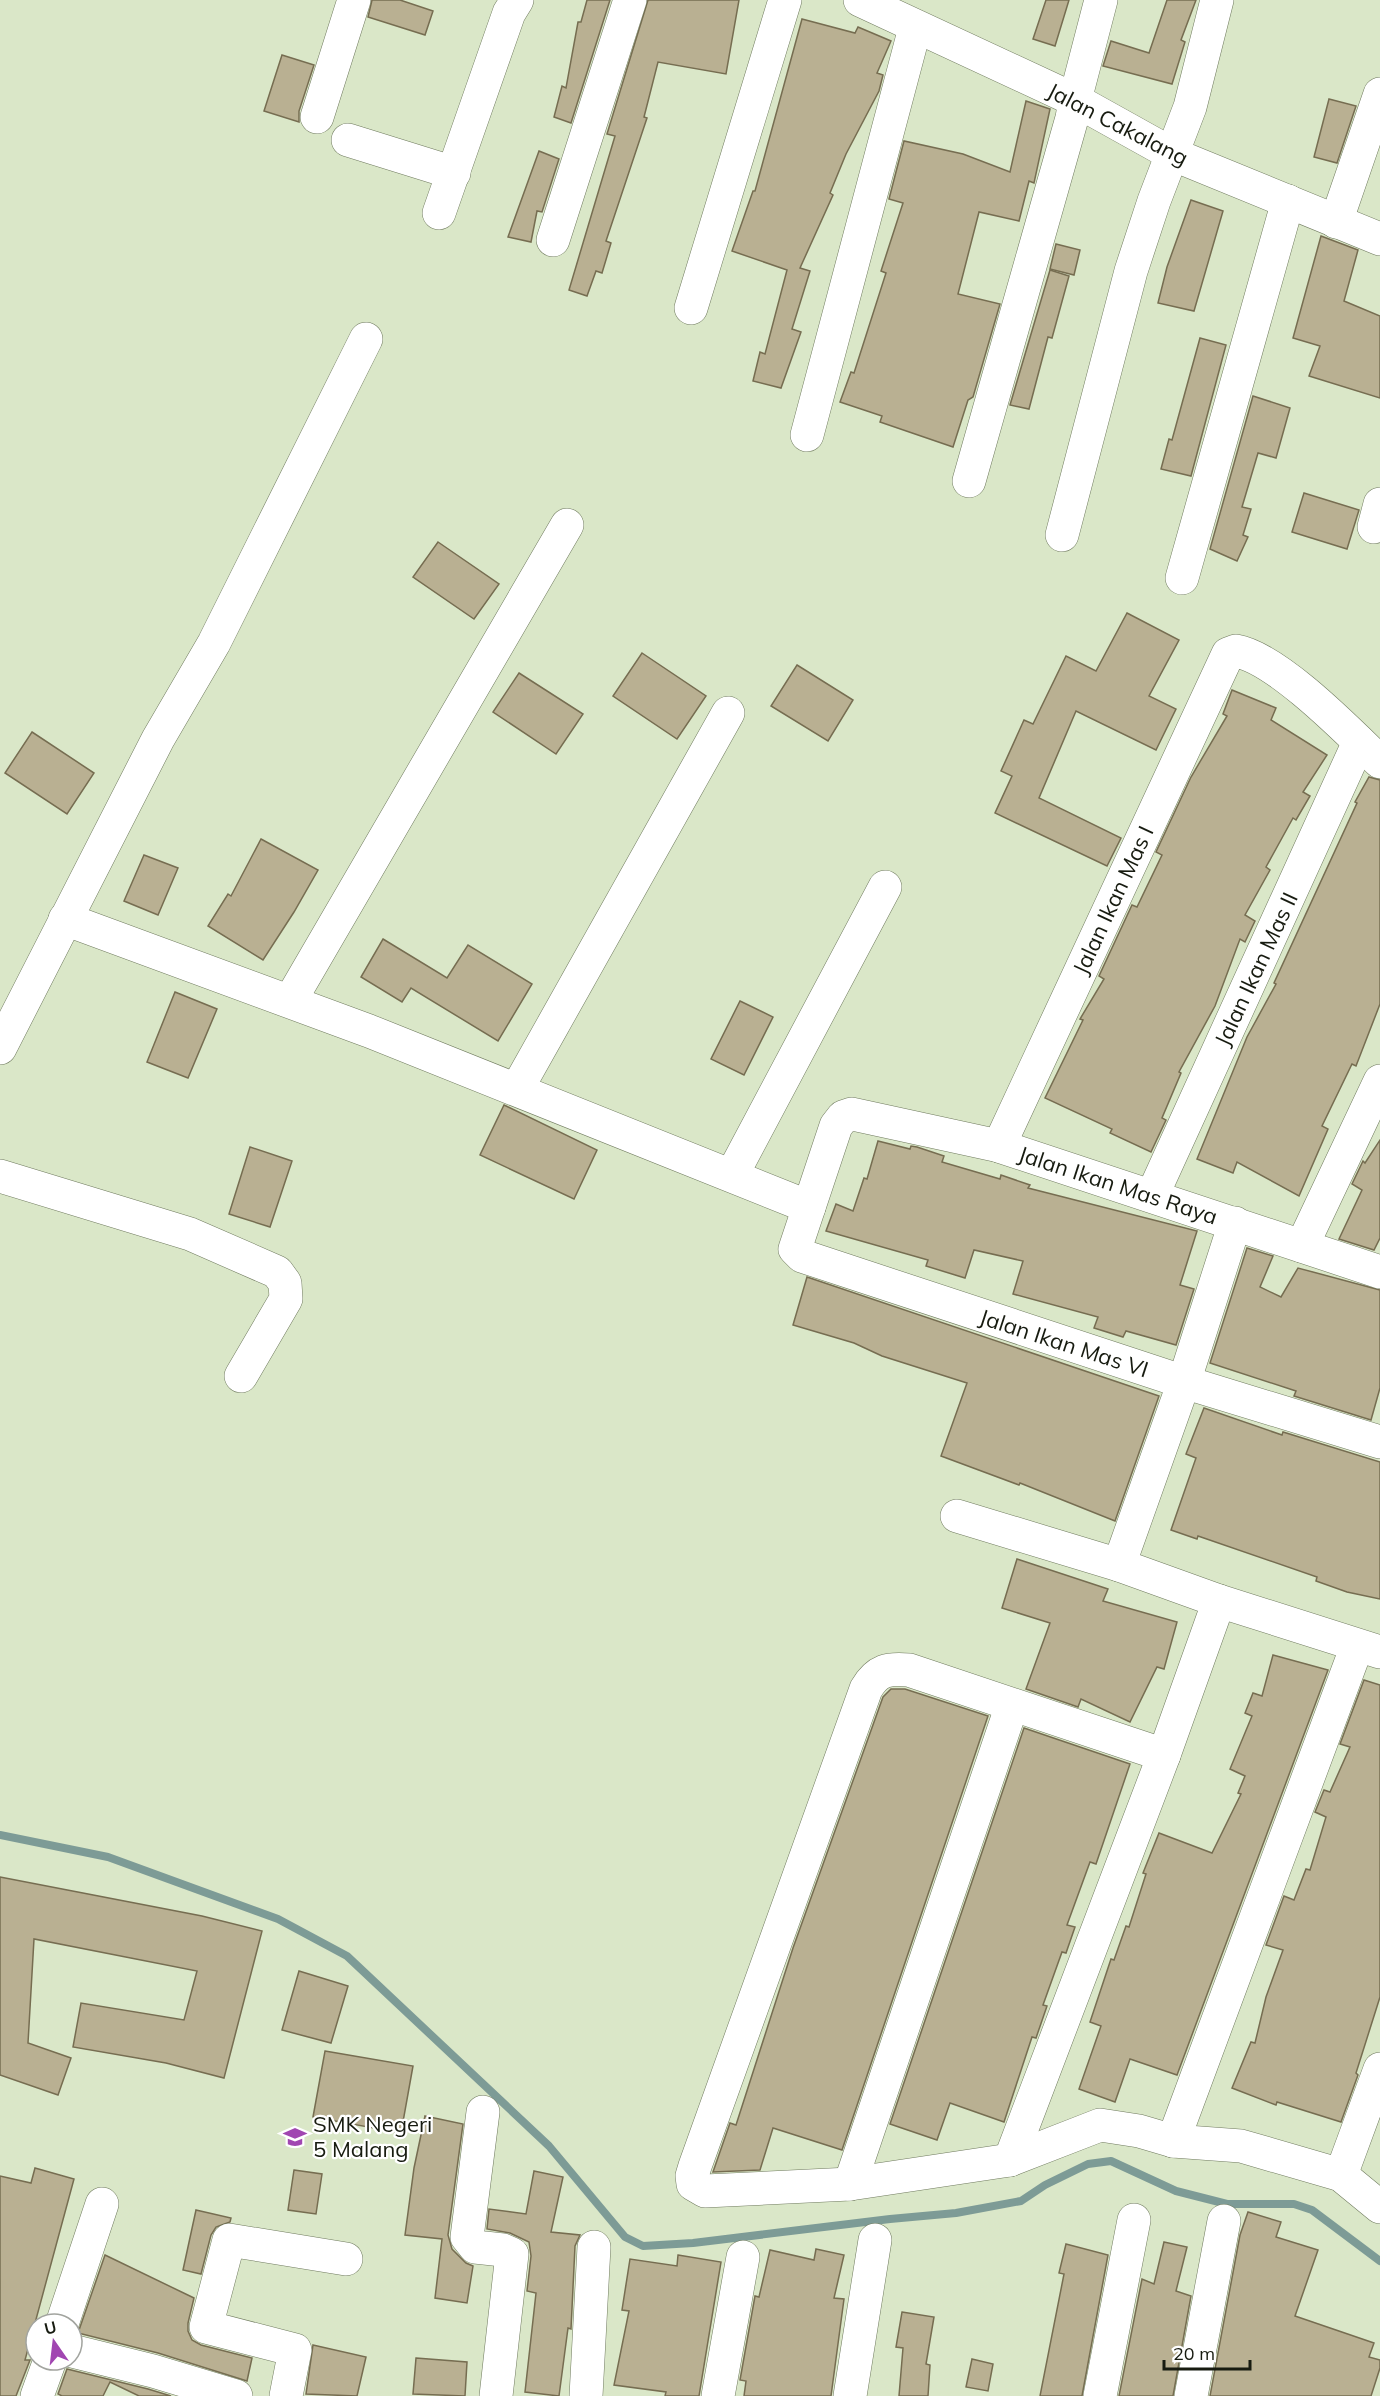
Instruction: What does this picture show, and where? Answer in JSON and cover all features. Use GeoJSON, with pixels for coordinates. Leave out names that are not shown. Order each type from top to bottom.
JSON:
{"type":"FeatureCollection","features":[{"type":"Feature","properties":{"kind":"street"},"geometry":{"type":"LineString","coordinates":[[317,117],[354,0]]}},
{"type":"Feature","properties":{"kind":"street"},"geometry":{"type":"LineString","coordinates":[[440,213],[509,13],[517,0]]}},
{"type":"Feature","properties":{"kind":"street"},"geometry":{"type":"LineString","coordinates":[[553,240],[630,0]]}},
{"type":"Feature","properties":{"kind":"street"},"geometry":{"type":"LineString","coordinates":[[691,308],[785,0]]}},
{"type":"Feature","properties":{"kind":"street","name":"Jalan Cakalang"},"geometry":{"type":"LineString","coordinates":[[860,0],[915,28],[1075,100],[1172,154],[1380,239]]}},
{"type":"Feature","properties":{"kind":"street"},"geometry":{"type":"LineString","coordinates":[[969,481],[1072,118],[1101,0]]}},
{"type":"Feature","properties":{"kind":"street"},"geometry":{"type":"LineString","coordinates":[[1062,535],[1131,271],[1190,107],[1217,0]]}},
{"type":"Feature","properties":{"kind":"street"},"geometry":{"type":"LineString","coordinates":[[807,435],[915,28]]}},
{"type":"Feature","properties":{"kind":"street"},"geometry":{"type":"LineString","coordinates":[[1335,222],[1380,94]]}},
{"type":"Feature","properties":{"kind":"street"},"geometry":{"type":"LineString","coordinates":[[348,140],[453,173]]}},
{"type":"Feature","properties":{"kind":"street"},"geometry":{"type":"LineString","coordinates":[[1182,578],[1288,201]]}},
{"type":"Feature","properties":{"kind":"street"},"geometry":{"type":"LineString","coordinates":[[0,1048],[158,739],[214,643],[366,339]]}},
{"type":"Feature","properties":{"kind":"street"},"geometry":{"type":"LineString","coordinates":[[290,1001],[567,525]]}},
{"type":"Feature","properties":{"kind":"street","name":"Jalan Ikan Mas I"},"geometry":{"type":"LineString","coordinates":[[999,1146],[1228,654],[1236,651],[1262,660],[1327,711],[1370,752]]}},
{"type":"Feature","properties":{"kind":"street"},"geometry":{"type":"LineString","coordinates":[[517,1089],[728,713]]}},
{"type":"Feature","properties":{"kind":"street","name":"Jalan Ikan Mas II"},"geometry":{"type":"LineString","coordinates":[[1152,1196],[1370,752]]}},
{"type":"Feature","properties":{"kind":"street"},"geometry":{"type":"LineString","coordinates":[[732,1174],[885,887]]}},
{"type":"Feature","properties":{"kind":"street"},"geometry":{"type":"LineString","coordinates":[[65,919],[290,1001],[732,1174],[809,1207]]}},
{"type":"Feature","properties":{"kind":"street"},"geometry":{"type":"LineString","coordinates":[[1302,1246],[1380,1081]]}},
{"type":"Feature","properties":{"kind":"street","name":"Jalan Ikan Mas Raya"},"geometry":{"type":"LineString","coordinates":[[852,1114],[999,1146],[1380,1272]]}},
{"type":"Feature","properties":{"kind":"street","name":"Jalan Ikan Mas VI"},"geometry":{"type":"LineString","coordinates":[[852,1114],[843,1117],[836,1126],[795,1246],[799,1255],[1184,1382],[1380,1442]]}},
{"type":"Feature","properties":{"kind":"street"},"geometry":{"type":"LineString","coordinates":[[0,1176],[190,1234],[277,1272],[285,1283],[286,1299],[242,1376]]}},
{"type":"Feature","properties":{"kind":"street"},"geometry":{"type":"LineString","coordinates":[[1119,1565],[1184,1382],[1235,1223]]}},
{"type":"Feature","properties":{"kind":"street"},"geometry":{"type":"LineString","coordinates":[[957,1516],[1119,1565],[1219,1601],[1369,1649],[1173,2141]]}},
{"type":"Feature","properties":{"kind":"street"},"geometry":{"type":"LineString","coordinates":[[1010,2160],[1164,1755],[1219,1601]]}},
{"type":"Feature","properties":{"kind":"street"},"geometry":{"type":"LineString","coordinates":[[1164,1755],[909,1670],[887,1669],[874,1676],[692,2180],[695,2187],[705,2191],[850,2184],[1010,2160],[1100,2125],[1139,2131],[1173,2141],[1241,2146],[1341,2175],[1380,2207]]}},
{"type":"Feature","properties":{"kind":"street"},"geometry":{"type":"LineString","coordinates":[[850,2184],[1012,1705]]}},
{"type":"Feature","properties":{"kind":"street"},"geometry":{"type":"LineString","coordinates":[[1341,2175],[1380,2069]]}},
{"type":"Feature","properties":{"kind":"street"},"geometry":{"type":"LineString","coordinates":[[483,2112],[467,2237],[475,2247],[503,2250],[512,2254],[496,2396]]}},
{"type":"Feature","properties":{"kind":"street"},"geometry":{"type":"LineString","coordinates":[[66,2312],[102,2204]]}},
{"type":"Feature","properties":{"kind":"street"},"geometry":{"type":"LineString","coordinates":[[1100,2396],[1134,2220]]}},
{"type":"Feature","properties":{"kind":"street"},"geometry":{"type":"LineString","coordinates":[[1191,2396],[1224,2221]]}},
{"type":"Feature","properties":{"kind":"street"},"geometry":{"type":"LineString","coordinates":[[286,2396],[295,2350],[206,2327],[229,2240],[346,2259]]}},
{"type":"Feature","properties":{"kind":"street"},"geometry":{"type":"LineString","coordinates":[[850,2396],[875,2240]]}},
{"type":"Feature","properties":{"kind":"street"},"geometry":{"type":"LineString","coordinates":[[586,2396],[594,2247]]}},
{"type":"Feature","properties":{"kind":"street"},"geometry":{"type":"LineString","coordinates":[[718,2396],[743,2257]]}},
{"type":"Feature","properties":{"kind":"street"},"geometry":{"type":"LineString","coordinates":[[84,2354],[153,2371],[236,2396]]}},
{"type":"Feature","properties":{"kind":"street"},"geometry":{"type":"LineString","coordinates":[[37,2396],[46,2372]]}},
{"type":"Feature","properties":{"kind":"building"},"geometry":{"type":"Polygon","coordinates":[[[372,0],[400,0],[433,11],[425,35],[368,17],[372,0]]]}},
{"type":"Feature","properties":{"kind":"building"},"geometry":{"type":"Polygon","coordinates":[[[587,0],[610,0],[571,123],[554,117],[562,86],[566,88],[578,22],[581,22],[587,0]]]}},
{"type":"Feature","properties":{"kind":"building"},"geometry":{"type":"Polygon","coordinates":[[[648,0],[739,0],[726,74],[658,62],[644,117],[647,118],[606,241],[611,243],[602,273],[596,271],[587,296],[569,290],[615,136],[607,134],[648,0]]]}},
{"type":"Feature","properties":{"kind":"building"},"geometry":{"type":"Polygon","coordinates":[[[1046,0],[1069,0],[1055,46],[1033,39],[1046,0]]]}},
{"type":"Feature","properties":{"kind":"building"},"geometry":{"type":"Polygon","coordinates":[[[1167,0],[1196,0],[1181,40],[1185,42],[1172,84],[1103,66],[1111,41],[1149,53],[1167,0]]]}},
{"type":"Feature","properties":{"kind":"building"},"geometry":{"type":"Polygon","coordinates":[[[802,19],[855,33],[858,27],[891,41],[877,73],[883,75],[879,91],[846,154],[830,193],[833,195],[800,268],[810,271],[792,329],[801,332],[781,388],[753,381],[760,352],[765,354],[787,270],[732,251],[753,191],[755,191],[802,19]]]}},
{"type":"Feature","properties":{"kind":"building"},"geometry":{"type":"Polygon","coordinates":[[[282,55],[314,65],[299,111],[299,122],[264,111],[282,55]]]}},
{"type":"Feature","properties":{"kind":"building"},"geometry":{"type":"Polygon","coordinates":[[[1329,99],[1356,106],[1337,163],[1314,157],[1329,99]]]}},
{"type":"Feature","properties":{"kind":"building"},"geometry":{"type":"Polygon","coordinates":[[[1026,101],[1050,109],[1034,183],[1029,181],[1019,221],[979,212],[958,294],[1000,304],[973,397],[968,400],[953,447],[880,422],[882,416],[840,402],[851,372],[854,373],[886,273],[881,271],[903,203],[889,199],[904,141],[963,154],[1010,172],[1026,101]]]}},
{"type":"Feature","properties":{"kind":"building"},"geometry":{"type":"Polygon","coordinates":[[[539,151],[559,159],[542,212],[537,211],[531,242],[508,237],[539,151]]]}},
{"type":"Feature","properties":{"kind":"building"},"geometry":{"type":"Polygon","coordinates":[[[1191,200],[1223,211],[1194,311],[1158,303],[1167,267],[1191,200]]]}},
{"type":"Feature","properties":{"kind":"building"},"geometry":{"type":"Polygon","coordinates":[[[1321,236],[1358,250],[1344,301],[1380,316],[1380,398],[1309,376],[1320,346],[1293,338],[1321,236]]]}},
{"type":"Feature","properties":{"kind":"building"},"geometry":{"type":"Polygon","coordinates":[[[1056,244],[1080,250],[1074,275],[1050,269],[1056,244]]]}},
{"type":"Feature","properties":{"kind":"building"},"geometry":{"type":"Polygon","coordinates":[[[1050,270],[1069,276],[1052,338],[1048,337],[1029,409],[1010,405],[1050,270]]]}},
{"type":"Feature","properties":{"kind":"building"},"geometry":{"type":"Polygon","coordinates":[[[1200,338],[1226,345],[1191,476],[1161,469],[1169,439],[1172,440],[1200,338]]]}},
{"type":"Feature","properties":{"kind":"building"},"geometry":{"type":"Polygon","coordinates":[[[1253,396],[1290,408],[1276,458],[1258,453],[1242,507],[1251,509],[1243,535],[1248,537],[1237,561],[1210,549],[1253,396]]]}},
{"type":"Feature","properties":{"kind":"building"},"geometry":{"type":"Polygon","coordinates":[[[1304,493],[1359,510],[1347,549],[1292,532],[1304,493]]]}},
{"type":"Feature","properties":{"kind":"building"},"geometry":{"type":"Polygon","coordinates":[[[438,542],[499,584],[474,619],[413,577],[438,542]]]}},
{"type":"Feature","properties":{"kind":"building"},"geometry":{"type":"Polygon","coordinates":[[[1127,613],[1179,640],[1149,696],[1176,709],[1156,750],[1076,711],[1039,798],[1121,838],[1107,866],[995,813],[1012,776],[1001,771],[1024,720],[1033,724],[1066,656],[1096,671],[1127,613]]]}},
{"type":"Feature","properties":{"kind":"building"},"geometry":{"type":"Polygon","coordinates":[[[642,653],[706,696],[677,739],[613,696],[642,653]]]}},
{"type":"Feature","properties":{"kind":"building"},"geometry":{"type":"Polygon","coordinates":[[[797,665],[853,700],[828,741],[771,706],[797,665]]]}},
{"type":"Feature","properties":{"kind":"building"},"geometry":{"type":"Polygon","coordinates":[[[519,673],[583,714],[556,754],[493,712],[519,673]]]}},
{"type":"Feature","properties":{"kind":"building"},"geometry":{"type":"Polygon","coordinates":[[[1232,690],[1276,708],[1271,720],[1327,755],[1303,792],[1310,796],[1296,820],[1293,818],[1266,867],[1270,870],[1245,915],[1255,921],[1245,942],[1240,939],[1215,1006],[1179,1072],[1181,1073],[1162,1118],[1166,1120],[1151,1152],[1110,1133],[1112,1129],[1045,1098],[1083,1020],[1080,1019],[1104,979],[1099,976],[1132,905],[1137,907],[1162,855],[1156,852],[1191,777],[1227,716],[1223,714],[1232,690]]]}},
{"type":"Feature","properties":{"kind":"building"},"geometry":{"type":"Polygon","coordinates":[[[32,732],[94,773],[67,814],[5,773],[32,732]]]}},
{"type":"Feature","properties":{"kind":"building"},"geometry":{"type":"Polygon","coordinates":[[[1369,777],[1380,780],[1380,1004],[1356,1066],[1352,1064],[1322,1126],[1328,1129],[1299,1196],[1237,1162],[1233,1173],[1197,1159],[1247,1037],[1276,984],[1274,983],[1357,803],[1355,802],[1369,777]]]}},
{"type":"Feature","properties":{"kind":"building"},"geometry":{"type":"Polygon","coordinates":[[[261,839],[318,870],[263,960],[208,926],[228,894],[231,896],[261,839]]]}},
{"type":"Feature","properties":{"kind":"building"},"geometry":{"type":"Polygon","coordinates":[[[144,855],[178,868],[158,915],[124,901],[144,855]]]}},
{"type":"Feature","properties":{"kind":"building"},"geometry":{"type":"Polygon","coordinates":[[[383,939],[447,978],[468,945],[532,984],[498,1041],[411,988],[402,1002],[361,977],[383,939]]]}},
{"type":"Feature","properties":{"kind":"building"},"geometry":{"type":"Polygon","coordinates":[[[175,992],[217,1009],[188,1078],[147,1062],[175,992]]]}},
{"type":"Feature","properties":{"kind":"building"},"geometry":{"type":"Polygon","coordinates":[[[740,1001],[773,1017],[744,1075],[711,1059],[740,1001]]]}},
{"type":"Feature","properties":{"kind":"building"},"geometry":{"type":"Polygon","coordinates":[[[504,1105],[597,1150],[574,1199],[480,1155],[504,1105]]]}},
{"type":"Feature","properties":{"kind":"building"},"geometry":{"type":"Polygon","coordinates":[[[1380,1140],[1380,1238],[1374,1250],[1339,1239],[1362,1190],[1352,1184],[1363,1161],[1365,1163],[1380,1140]]]}},
{"type":"Feature","properties":{"kind":"building"},"geometry":{"type":"Polygon","coordinates":[[[878,1141],[910,1149],[911,1146],[917,1147],[944,1156],[942,1162],[1000,1179],[1001,1175],[1030,1185],[1028,1188],[1197,1231],[1180,1285],[1194,1289],[1176,1345],[1126,1331],[1123,1337],[1094,1328],[1098,1317],[1013,1294],[1023,1261],[974,1250],[965,1278],[926,1266],[928,1260],[826,1231],[836,1204],[853,1211],[864,1178],[867,1179],[878,1141]]]}},
{"type":"Feature","properties":{"kind":"building"},"geometry":{"type":"Polygon","coordinates":[[[250,1147],[292,1161],[270,1227],[229,1214],[250,1147]]]}},
{"type":"Feature","properties":{"kind":"building"},"geometry":{"type":"Polygon","coordinates":[[[1247,1248],[1273,1256],[1260,1287],[1281,1297],[1298,1268],[1380,1290],[1380,1388],[1371,1420],[1294,1396],[1296,1391],[1210,1363],[1247,1248]]]}},
{"type":"Feature","properties":{"kind":"building"},"geometry":{"type":"Polygon","coordinates":[[[807,1277],[1159,1396],[1115,1521],[1020,1483],[1019,1485],[941,1456],[967,1383],[882,1356],[854,1343],[793,1325],[807,1277]]]}},
{"type":"Feature","properties":{"kind":"building"},"geometry":{"type":"Polygon","coordinates":[[[1204,1408],[1282,1435],[1283,1432],[1380,1462],[1380,1599],[1347,1592],[1316,1581],[1317,1577],[1198,1536],[1197,1539],[1171,1530],[1196,1458],[1186,1454],[1204,1408]]]}},
{"type":"Feature","properties":{"kind":"building"},"geometry":{"type":"Polygon","coordinates":[[[1017,1559],[1108,1589],[1103,1601],[1177,1622],[1164,1669],[1157,1667],[1130,1722],[1081,1699],[1078,1707],[1026,1689],[1050,1623],[1002,1608],[1017,1559]]]}},
{"type":"Feature","properties":{"kind":"building"},"geometry":{"type":"Polygon","coordinates":[[[1273,1655],[1328,1670],[1177,2075],[1130,2059],[1115,2102],[1079,2089],[1101,2026],[1090,2022],[1111,1959],[1114,1960],[1126,1926],[1129,1927],[1146,1874],[1143,1873],[1159,1833],[1212,1853],[1241,1794],[1238,1793],[1245,1776],[1230,1769],[1252,1716],[1245,1713],[1253,1693],[1262,1696],[1273,1655]]]}},
{"type":"Feature","properties":{"kind":"building"},"geometry":{"type":"Polygon","coordinates":[[[1364,1680],[1380,1685],[1380,1997],[1356,2073],[1358,2075],[1341,2122],[1277,2102],[1276,2105],[1232,2088],[1251,2042],[1255,2043],[1266,1997],[1283,1950],[1266,1945],[1284,1896],[1294,1900],[1306,1869],[1310,1870],[1326,1817],[1315,1812],[1324,1790],[1330,1792],[1350,1747],[1340,1744],[1364,1680]]]}},
{"type":"Feature","properties":{"kind":"building"},"geometry":{"type":"Polygon","coordinates":[[[891,1689],[905,1689],[988,1716],[842,2150],[773,2128],[760,2170],[713,2172],[730,2123],[736,2125],[793,1948],[883,1697],[891,1689]]]}},
{"type":"Feature","properties":{"kind":"building"},"geometry":{"type":"Polygon","coordinates":[[[1024,1728],[1130,1764],[1096,1864],[1090,1862],[1067,1925],[1075,1927],[1066,1953],[1062,1952],[1043,2005],[1047,2006],[1036,2038],[1032,2037],[1004,2122],[950,2103],[937,2140],[890,2124],[1024,1728]]]}},
{"type":"Feature","properties":{"kind":"building"},"geometry":{"type":"Polygon","coordinates":[[[0,1877],[202,1916],[262,1931],[224,2078],[166,2063],[73,2047],[81,2003],[184,2020],[197,1971],[34,1939],[28,2043],[71,2058],[58,2095],[0,2075],[0,1877]]]}},
{"type":"Feature","properties":{"kind":"building"},"geometry":{"type":"Polygon","coordinates":[[[299,1971],[348,1986],[331,2043],[282,2030],[299,1971]]]}},
{"type":"Feature","properties":{"kind":"building"},"geometry":{"type":"Polygon","coordinates":[[[325,2051],[413,2066],[401,2133],[313,2117],[325,2051]]]}},
{"type":"Feature","properties":{"kind":"building"},"geometry":{"type":"Polygon","coordinates":[[[425,2116],[463,2124],[448,2235],[452,2249],[466,2263],[473,2266],[467,2303],[435,2298],[442,2239],[405,2235],[414,2168],[425,2116]]]}},
{"type":"Feature","properties":{"kind":"building"},"geometry":{"type":"Polygon","coordinates":[[[35,2168],[74,2179],[38,2312],[24,2312],[25,2372],[16,2396],[0,2396],[0,2176],[31,2183],[35,2168]]]}},
{"type":"Feature","properties":{"kind":"building"},"geometry":{"type":"Polygon","coordinates":[[[294,2170],[322,2174],[316,2214],[288,2210],[294,2170]]]}},
{"type":"Feature","properties":{"kind":"building"},"geometry":{"type":"Polygon","coordinates":[[[534,2171],[563,2177],[551,2232],[580,2235],[575,2246],[571,2329],[568,2328],[559,2396],[525,2392],[536,2293],[527,2291],[531,2256],[529,2242],[510,2233],[487,2229],[489,2209],[526,2214],[534,2171]]]}},
{"type":"Feature","properties":{"kind":"building"},"geometry":{"type":"Polygon","coordinates":[[[196,2210],[231,2218],[230,2222],[216,2227],[211,2235],[201,2274],[183,2270],[196,2210]]]}},
{"type":"Feature","properties":{"kind":"building"},"geometry":{"type":"Polygon","coordinates":[[[1248,2212],[1281,2222],[1276,2237],[1318,2250],[1295,2316],[1374,2343],[1369,2357],[1380,2360],[1380,2368],[1371,2396],[1210,2396],[1240,2235],[1248,2212]]]}},
{"type":"Feature","properties":{"kind":"building"},"geometry":{"type":"Polygon","coordinates":[[[1164,2242],[1187,2247],[1176,2291],[1191,2296],[1173,2396],[1119,2396],[1142,2279],[1154,2284],[1164,2242]]]}},
{"type":"Feature","properties":{"kind":"building"},"geometry":{"type":"Polygon","coordinates":[[[1066,2244],[1108,2255],[1082,2396],[1040,2396],[1064,2274],[1059,2273],[1066,2244]]]}},
{"type":"Feature","properties":{"kind":"building"},"geometry":{"type":"Polygon","coordinates":[[[816,2249],[844,2255],[834,2298],[844,2299],[831,2396],[744,2396],[746,2381],[740,2380],[755,2296],[759,2297],[770,2250],[814,2260],[816,2249]]]}},
{"type":"Feature","properties":{"kind":"building"},"geometry":{"type":"Polygon","coordinates":[[[105,2255],[194,2298],[188,2323],[188,2331],[192,2340],[201,2345],[252,2358],[247,2381],[158,2353],[84,2334],[84,2316],[105,2255]]]}},
{"type":"Feature","properties":{"kind":"building"},"geometry":{"type":"Polygon","coordinates":[[[678,2255],[721,2262],[699,2396],[665,2396],[666,2392],[614,2385],[629,2311],[622,2310],[630,2259],[677,2266],[678,2255]]]}},
{"type":"Feature","properties":{"kind":"building"},"geometry":{"type":"Polygon","coordinates":[[[902,2312],[934,2317],[926,2364],[930,2365],[928,2396],[899,2396],[903,2348],[896,2347],[902,2312]]]}},
{"type":"Feature","properties":{"kind":"building"},"geometry":{"type":"Polygon","coordinates":[[[313,2345],[366,2357],[357,2396],[306,2394],[313,2345]]]}},
{"type":"Feature","properties":{"kind":"building"},"geometry":{"type":"Polygon","coordinates":[[[416,2358],[467,2362],[465,2396],[413,2394],[416,2358]]]}},
{"type":"Feature","properties":{"kind":"building"},"geometry":{"type":"Polygon","coordinates":[[[972,2359],[993,2364],[988,2391],[966,2387],[972,2359]]]}},
{"type":"Feature","properties":{"kind":"building"},"geometry":{"type":"Polygon","coordinates":[[[66,2372],[79,2372],[171,2396],[139,2396],[110,2382],[103,2396],[62,2396],[58,2394],[66,2372]]]}},
{"type":"Feature","properties":{"kind":"waterway"},"geometry":{"type":"LineString","coordinates":[[0,1835],[108,1857],[278,1919],[347,1956],[549,2146],[625,2237],[643,2246],[693,2243],[956,2213],[1021,2201],[1045,2185],[1088,2164],[1111,2161],[1176,2191],[1227,2204],[1294,2204],[1312,2210],[1380,2261]]}},
{"type":"Feature","properties":{"kind":"place","name":"SMK Negeri 5 Malang"},"geometry":{"type":"Point","coordinates":[295,2137]}}]}
